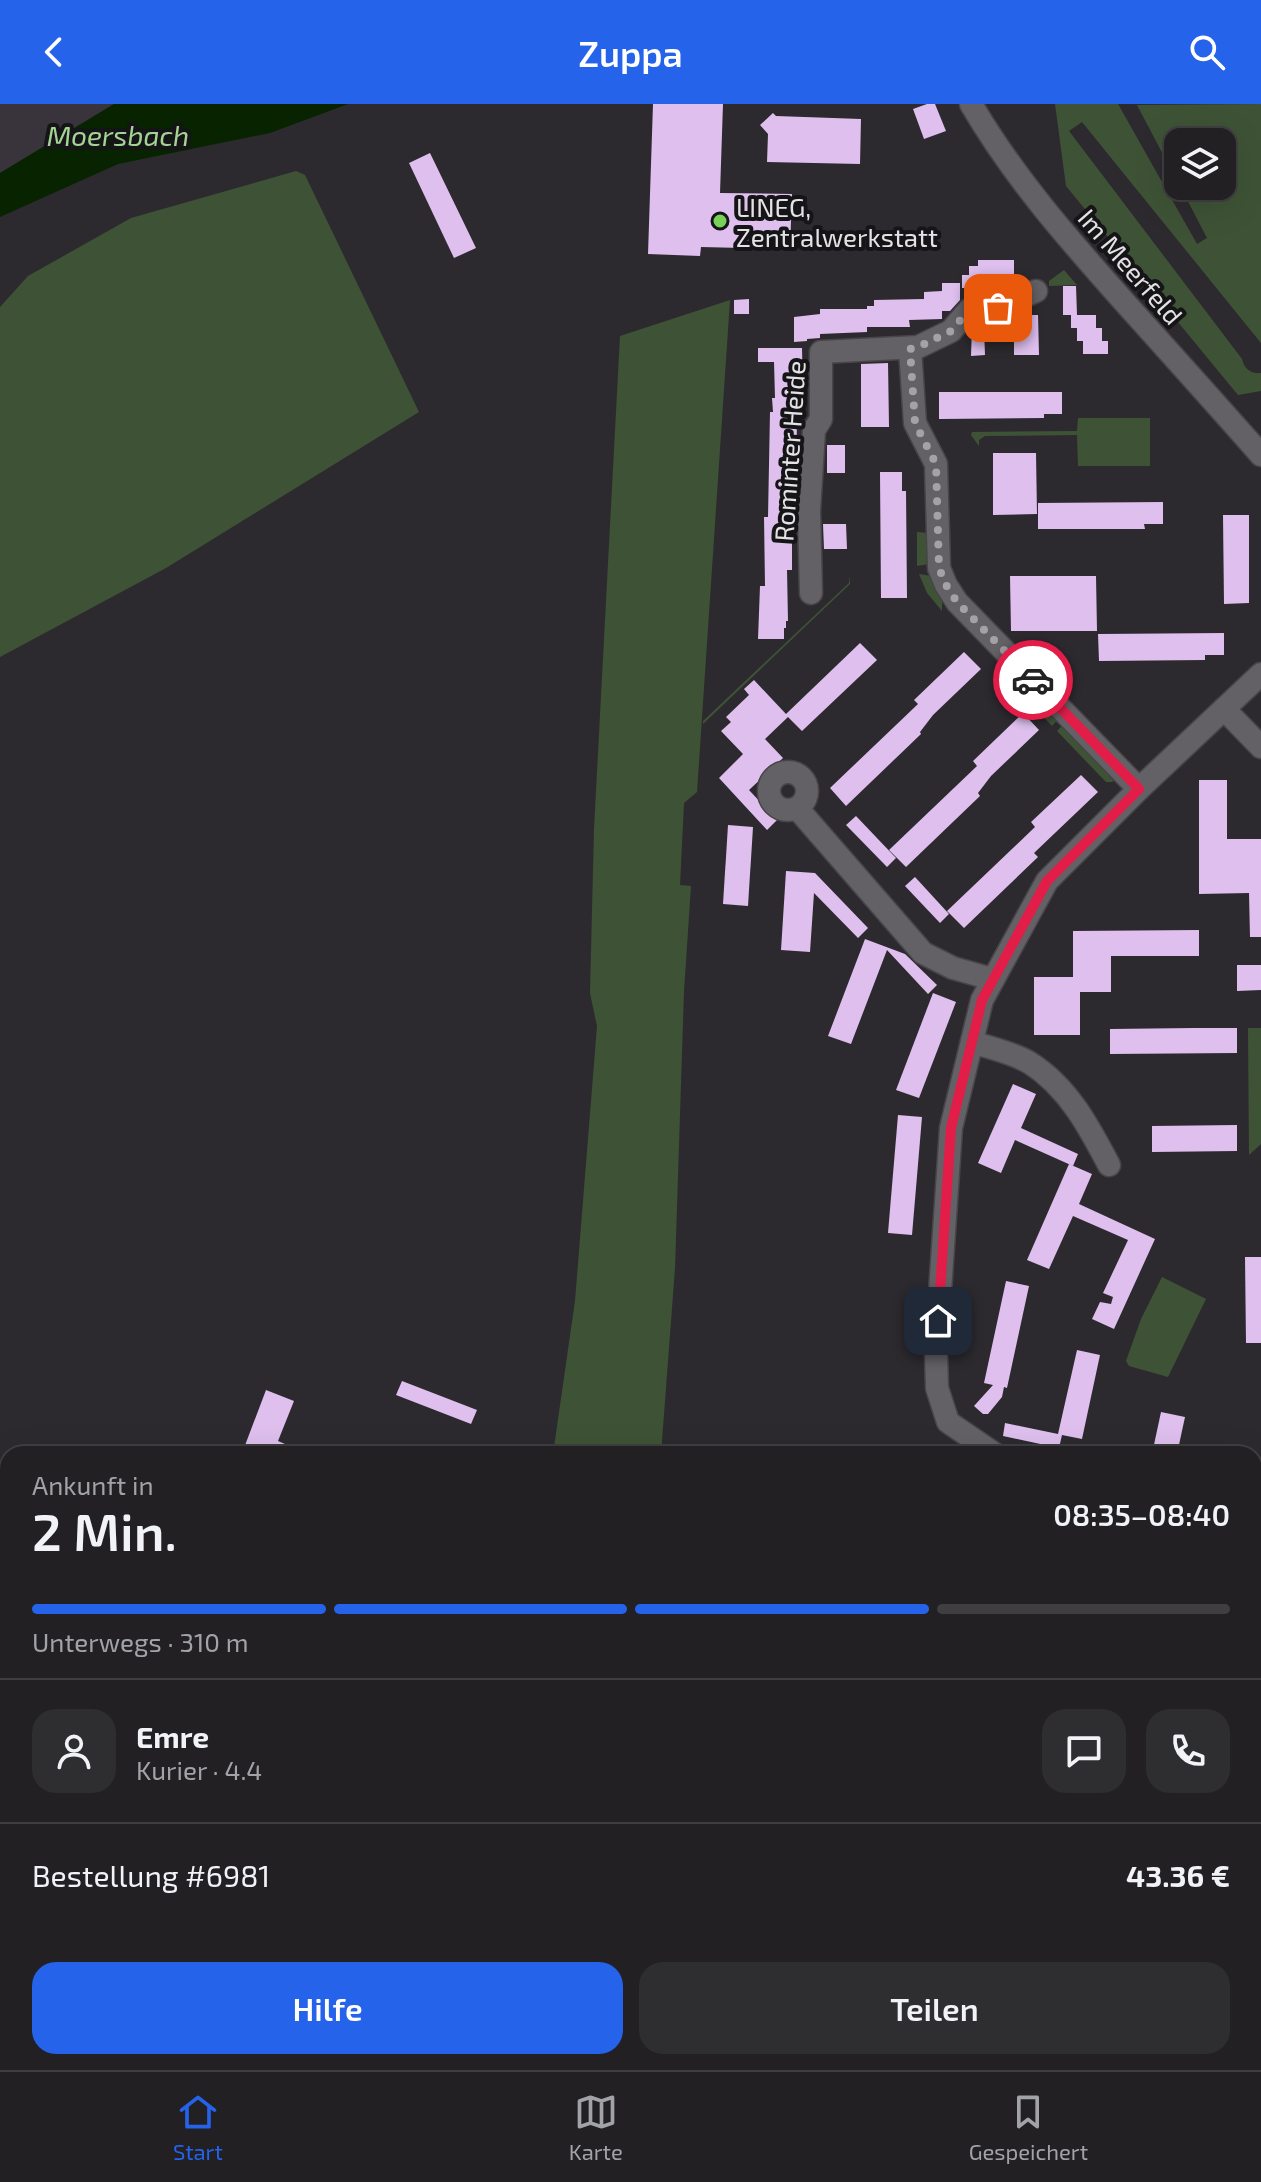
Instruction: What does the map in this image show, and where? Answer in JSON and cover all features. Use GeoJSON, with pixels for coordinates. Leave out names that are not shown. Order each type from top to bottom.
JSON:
{"type":"FeatureCollection","features":[{"type":"Feature","properties":{"kind":"street","name":"Im Meerfeld"},"geometry":{"type":"LineString","coordinates":[[971,104],[998,149],[1034,197],[1261,455]]}},
{"type":"Feature","properties":{"kind":"street","name":"Rominter Heide"},"geometry":{"type":"LineString","coordinates":[[811,593],[809,511],[814,430],[821,419],[821,352],[918,347],[951,331],[969,310],[998,308],[1036,291]]}},
{"type":"Feature","properties":{"kind":"street"},"geometry":{"type":"LineString","coordinates":[[910,349],[915,423],[936,464],[939,568],[946,585],[957,602],[1139,789]]}},
{"type":"Feature","properties":{"kind":"street"},"geometry":{"type":"LineString","coordinates":[[983,1446],[948,1422],[937,1388],[936,1351],[951,1128],[982,1000],[1047,881],[1261,674]]}},
{"type":"Feature","properties":{"kind":"street"},"geometry":{"type":"LineString","coordinates":[[1224,709],[1261,747]]}},
{"type":"Feature","properties":{"kind":"street"},"geometry":{"type":"LineString","coordinates":[[797,808],[923,953],[953,968],[992,979]]}},
{"type":"Feature","properties":{"kind":"street"},"geometry":{"type":"LineString","coordinates":[[972,1042],[1029,1063],[1059,1088],[1086,1121],[1109,1165]]}},
{"type":"Feature","properties":{"kind":"shaded area"},"geometry":{"type":"Polygon","coordinates":[[[0,104],[114,104],[0,173],[0,104]]]}},
{"type":"Feature","properties":{"kind":"shaded area"},"geometry":{"type":"Polygon","coordinates":[[[1055,104],[1118,104],[1164,186],[1164,200],[1172,200],[1197,244],[1207,238],[1187,200],[1236,200],[1236,128],[1164,128],[1164,156],[1137,105],[1261,104],[1261,343],[1082,122],[1069,131],[1246,368],[1261,373],[1261,391],[1238,395],[1066,186],[1055,104]]]}},
{"type":"Feature","properties":{"kind":"shaded area"},"geometry":{"type":"Polygon","coordinates":[[[296,171],[305,175],[419,412],[166,568],[0,657],[0,307],[28,276],[131,218],[296,171]]]}},
{"type":"Feature","properties":{"kind":"shaded area"},"geometry":{"type":"Polygon","coordinates":[[[1064,270],[1077,285],[1049,286],[1049,281],[1064,270]]]}},
{"type":"Feature","properties":{"kind":"shaded area"},"geometry":{"type":"Polygon","coordinates":[[[730,300],[697,792],[684,803],[680,885],[691,886],[684,991],[675,1268],[662,1446],[554,1446],[575,1301],[597,1026],[590,993],[594,829],[620,336],[730,300]]]}},
{"type":"Feature","properties":{"kind":"shaded area"},"geometry":{"type":"Polygon","coordinates":[[[1078,418],[1150,418],[1150,466],[1078,466],[1077,435],[985,436],[979,440],[979,446],[971,435],[972,432],[1077,431],[1078,418]]]}},
{"type":"Feature","properties":{"kind":"shaded area"},"geometry":{"type":"Polygon","coordinates":[[[917,532],[928,533],[929,564],[917,566],[917,532]]]}},
{"type":"Feature","properties":{"kind":"shaded area"},"geometry":{"type":"Polygon","coordinates":[[[919,574],[931,576],[942,595],[942,611],[927,593],[919,574]]]}},
{"type":"Feature","properties":{"kind":"shaded area"},"geometry":{"type":"Polygon","coordinates":[[[850,576],[850,584],[703,724],[849,583],[850,576]]]}},
{"type":"Feature","properties":{"kind":"shaded area"},"geometry":{"type":"Polygon","coordinates":[[[1023,685],[1058,719],[1052,726],[1014,686],[1023,685]]]}},
{"type":"Feature","properties":{"kind":"shaded area"},"geometry":{"type":"Polygon","coordinates":[[[1063,725],[1116,778],[1112,782],[1106,782],[1057,731],[1063,725]]]}},
{"type":"Feature","properties":{"kind":"shaded area"},"geometry":{"type":"Polygon","coordinates":[[[1248,1028],[1261,1028],[1261,1144],[1249,1155],[1248,1028]]]}},
{"type":"Feature","properties":{"kind":"shaded area"},"geometry":{"type":"Polygon","coordinates":[[[1162,1277],[1206,1299],[1168,1377],[1129,1366],[1126,1361],[1141,1319],[1162,1277]]]}},
{"type":"Feature","properties":{"kind":"water","name":"Moersbach"},"geometry":{"type":"Polygon","coordinates":[[[114,104],[348,104],[270,133],[118,164],[0,217],[0,173],[114,104]]]}},
{"type":"Feature","properties":{"kind":"building","name":"LINEG, Zentralwerkstatt"},"geometry":{"type":"Polygon","coordinates":[[[653,104],[723,104],[720,193],[792,194],[790,249],[701,247],[700,256],[648,254],[653,104]]]}},
{"type":"Feature","properties":{"kind":"building"},"geometry":{"type":"Polygon","coordinates":[[[935,104],[946,131],[924,139],[913,109],[935,104]]]}},
{"type":"Feature","properties":{"kind":"building"},"geometry":{"type":"Polygon","coordinates":[[[773,113],[776,116],[861,119],[860,164],[767,162],[768,134],[760,125],[773,113]]]}},
{"type":"Feature","properties":{"kind":"building"},"geometry":{"type":"Polygon","coordinates":[[[430,153],[476,248],[454,258],[409,163],[430,153]]]}},
{"type":"Feature","properties":{"kind":"building"},"geometry":{"type":"Polygon","coordinates":[[[978,260],[1014,260],[1014,286],[962,288],[962,275],[969,275],[969,266],[978,266],[978,260]]]}},
{"type":"Feature","properties":{"kind":"building"},"geometry":{"type":"Polygon","coordinates":[[[942,283],[960,283],[960,300],[950,311],[942,311],[942,319],[909,320],[910,327],[867,327],[867,332],[820,334],[820,338],[794,342],[794,317],[820,314],[820,309],[867,309],[867,306],[874,306],[874,300],[924,299],[924,292],[942,291],[942,283]]]}},
{"type":"Feature","properties":{"kind":"building"},"geometry":{"type":"Polygon","coordinates":[[[1063,286],[1076,286],[1077,315],[1096,315],[1096,328],[1102,328],[1102,341],[1108,341],[1108,354],[1083,354],[1083,341],[1077,341],[1077,328],[1071,328],[1071,315],[1063,315],[1063,286]]]}},
{"type":"Feature","properties":{"kind":"building"},"geometry":{"type":"Polygon","coordinates":[[[749,299],[749,314],[734,314],[734,300],[749,299]]]}},
{"type":"Feature","properties":{"kind":"building"},"geometry":{"type":"Polygon","coordinates":[[[1016,315],[1038,315],[1039,355],[1014,355],[1016,315]]]}},
{"type":"Feature","properties":{"kind":"building"},"geometry":{"type":"Polygon","coordinates":[[[972,328],[984,328],[985,355],[971,356],[972,328]]]}},
{"type":"Feature","properties":{"kind":"building"},"geometry":{"type":"Polygon","coordinates":[[[758,348],[802,348],[803,398],[800,398],[800,415],[797,415],[796,502],[792,502],[792,570],[787,570],[788,621],[784,639],[758,639],[760,586],[765,586],[764,517],[768,517],[770,412],[773,412],[772,398],[775,398],[774,362],[758,362],[758,348]]]}},
{"type":"Feature","properties":{"kind":"building"},"geometry":{"type":"Polygon","coordinates":[[[888,363],[889,427],[861,427],[861,364],[888,363]]]}},
{"type":"Feature","properties":{"kind":"building"},"geometry":{"type":"Polygon","coordinates":[[[939,392],[1062,392],[1062,414],[1044,414],[1044,418],[939,419],[939,392]]]}},
{"type":"Feature","properties":{"kind":"building"},"geometry":{"type":"Polygon","coordinates":[[[827,445],[845,445],[845,473],[827,473],[827,445]]]}},
{"type":"Feature","properties":{"kind":"building"},"geometry":{"type":"Polygon","coordinates":[[[993,453],[1036,453],[1037,514],[993,515],[993,453]]]}},
{"type":"Feature","properties":{"kind":"building"},"geometry":{"type":"Polygon","coordinates":[[[880,472],[902,472],[902,491],[906,491],[907,598],[881,598],[880,472]]]}},
{"type":"Feature","properties":{"kind":"building"},"geometry":{"type":"Polygon","coordinates":[[[1163,502],[1163,524],[1144,524],[1145,529],[1038,529],[1038,503],[1163,502]]]}},
{"type":"Feature","properties":{"kind":"building"},"geometry":{"type":"Polygon","coordinates":[[[1223,515],[1249,515],[1249,603],[1224,604],[1223,515]]]}},
{"type":"Feature","properties":{"kind":"building"},"geometry":{"type":"Polygon","coordinates":[[[823,524],[846,524],[847,549],[824,549],[823,524]]]}},
{"type":"Feature","properties":{"kind":"building"},"geometry":{"type":"Polygon","coordinates":[[[1010,576],[1096,576],[1097,631],[1011,631],[1010,576]]]}},
{"type":"Feature","properties":{"kind":"building"},"geometry":{"type":"Polygon","coordinates":[[[1224,633],[1224,655],[1205,655],[1205,660],[1099,661],[1098,634],[1224,633]]]}},
{"type":"Feature","properties":{"kind":"building"},"geometry":{"type":"Polygon","coordinates":[[[860,643],[877,660],[802,731],[788,717],[765,739],[783,758],[749,790],[777,820],[767,830],[719,778],[743,754],[721,731],[731,722],[726,717],[749,695],[744,689],[754,680],[786,714],[860,643]]]}},
{"type":"Feature","properties":{"kind":"building"},"geometry":{"type":"Polygon","coordinates":[[[964,652],[981,669],[933,715],[921,734],[846,806],[830,788],[918,704],[914,700],[964,652]]]}},
{"type":"Feature","properties":{"kind":"building"},"geometry":{"type":"Polygon","coordinates":[[[1023,713],[1039,730],[991,776],[978,793],[980,796],[906,867],[889,850],[977,766],[973,761],[1023,713]]]}},
{"type":"Feature","properties":{"kind":"building"},"geometry":{"type":"Polygon","coordinates":[[[1081,775],[1098,792],[1034,853],[1038,857],[964,928],[947,911],[1035,827],[1031,822],[1081,775]]]}},
{"type":"Feature","properties":{"kind":"building"},"geometry":{"type":"Polygon","coordinates":[[[1199,780],[1227,780],[1227,839],[1261,839],[1261,937],[1250,937],[1249,893],[1199,894],[1199,780]]]}},
{"type":"Feature","properties":{"kind":"building"},"geometry":{"type":"Polygon","coordinates":[[[856,816],[896,858],[887,867],[846,825],[856,816]]]}},
{"type":"Feature","properties":{"kind":"building"},"geometry":{"type":"Polygon","coordinates":[[[728,825],[753,827],[748,906],[723,904],[728,825]]]}},
{"type":"Feature","properties":{"kind":"building"},"geometry":{"type":"Polygon","coordinates":[[[786,871],[815,873],[868,928],[858,938],[814,893],[810,952],[781,950],[786,871]]]}},
{"type":"Feature","properties":{"kind":"building"},"geometry":{"type":"Polygon","coordinates":[[[915,877],[949,914],[940,923],[905,886],[915,877]]]}},
{"type":"Feature","properties":{"kind":"building"},"geometry":{"type":"Polygon","coordinates":[[[1199,930],[1199,956],[1111,956],[1111,992],[1080,992],[1080,1035],[1034,1035],[1034,977],[1073,977],[1073,931],[1199,930]]]}},
{"type":"Feature","properties":{"kind":"building"},"geometry":{"type":"Polygon","coordinates":[[[865,939],[905,954],[937,985],[928,994],[887,950],[851,1044],[828,1036],[865,939]]]}},
{"type":"Feature","properties":{"kind":"building"},"geometry":{"type":"Polygon","coordinates":[[[1237,965],[1261,965],[1261,990],[1237,991],[1237,965]]]}},
{"type":"Feature","properties":{"kind":"building"},"geometry":{"type":"Polygon","coordinates":[[[933,993],[956,1002],[919,1098],[896,1090],[933,993]]]}},
{"type":"Feature","properties":{"kind":"building"},"geometry":{"type":"Polygon","coordinates":[[[1237,1028],[1237,1053],[1110,1054],[1110,1029],[1237,1028]]]}},
{"type":"Feature","properties":{"kind":"building"},"geometry":{"type":"Polygon","coordinates":[[[1013,1084],[1036,1094],[1021,1128],[1078,1154],[1073,1166],[1015,1140],[1001,1173],[978,1163],[1013,1084]]]}},
{"type":"Feature","properties":{"kind":"building"},"geometry":{"type":"Polygon","coordinates":[[[898,1115],[922,1117],[912,1235],[888,1233],[898,1115]]]}},
{"type":"Feature","properties":{"kind":"building"},"geometry":{"type":"Polygon","coordinates":[[[1237,1125],[1237,1151],[1152,1152],[1152,1126],[1237,1125]]]}},
{"type":"Feature","properties":{"kind":"building"},"geometry":{"type":"Polygon","coordinates":[[[1069,1164],[1092,1174],[1079,1204],[1155,1239],[1114,1329],[1092,1319],[1100,1302],[1111,1304],[1113,1297],[1103,1293],[1128,1240],[1073,1216],[1049,1269],[1027,1260],[1069,1164]]]}},
{"type":"Feature","properties":{"kind":"building"},"geometry":{"type":"Polygon","coordinates":[[[1245,1257],[1261,1257],[1261,1343],[1246,1343],[1245,1257]]]}},
{"type":"Feature","properties":{"kind":"building"},"geometry":{"type":"Polygon","coordinates":[[[1006,1281],[1029,1286],[1007,1388],[1004,1387],[1002,1397],[988,1414],[983,1414],[974,1406],[993,1385],[984,1383],[1006,1281]]]}},
{"type":"Feature","properties":{"kind":"building"},"geometry":{"type":"Polygon","coordinates":[[[1077,1350],[1100,1355],[1082,1439],[1062,1435],[1059,1446],[1050,1446],[1003,1436],[1005,1423],[1058,1434],[1077,1350]]]}},
{"type":"Feature","properties":{"kind":"building"},"geometry":{"type":"Polygon","coordinates":[[[402,1381],[477,1410],[471,1424],[396,1395],[402,1381]]]}},
{"type":"Feature","properties":{"kind":"building"},"geometry":{"type":"Polygon","coordinates":[[[266,1390],[294,1401],[278,1441],[290,1446],[245,1446],[266,1390]]]}},
{"type":"Feature","properties":{"kind":"building"},"geometry":{"type":"Polygon","coordinates":[[[1161,1412],[1185,1417],[1179,1446],[1154,1446],[1161,1412]]]}},
{"type":"Feature","properties":{"kind":"way so far"},"geometry":{"type":"LineString","coordinates":[[998,308],[969,310],[951,331],[910,349],[915,423],[936,464],[939,568],[946,585],[957,602],[1033,680]]}},
{"type":"Feature","properties":{"kind":"place","name":"LINEG, Zentralwerkstatt"},"geometry":{"type":"Point","coordinates":[720,221]}},
{"type":"Feature","properties":{"kind":"route"},"geometry":{"type":"LineString","coordinates":[[938,1321],[951,1128],[982,1000],[1047,881],[1139,789],[1033,680]]}}]}
